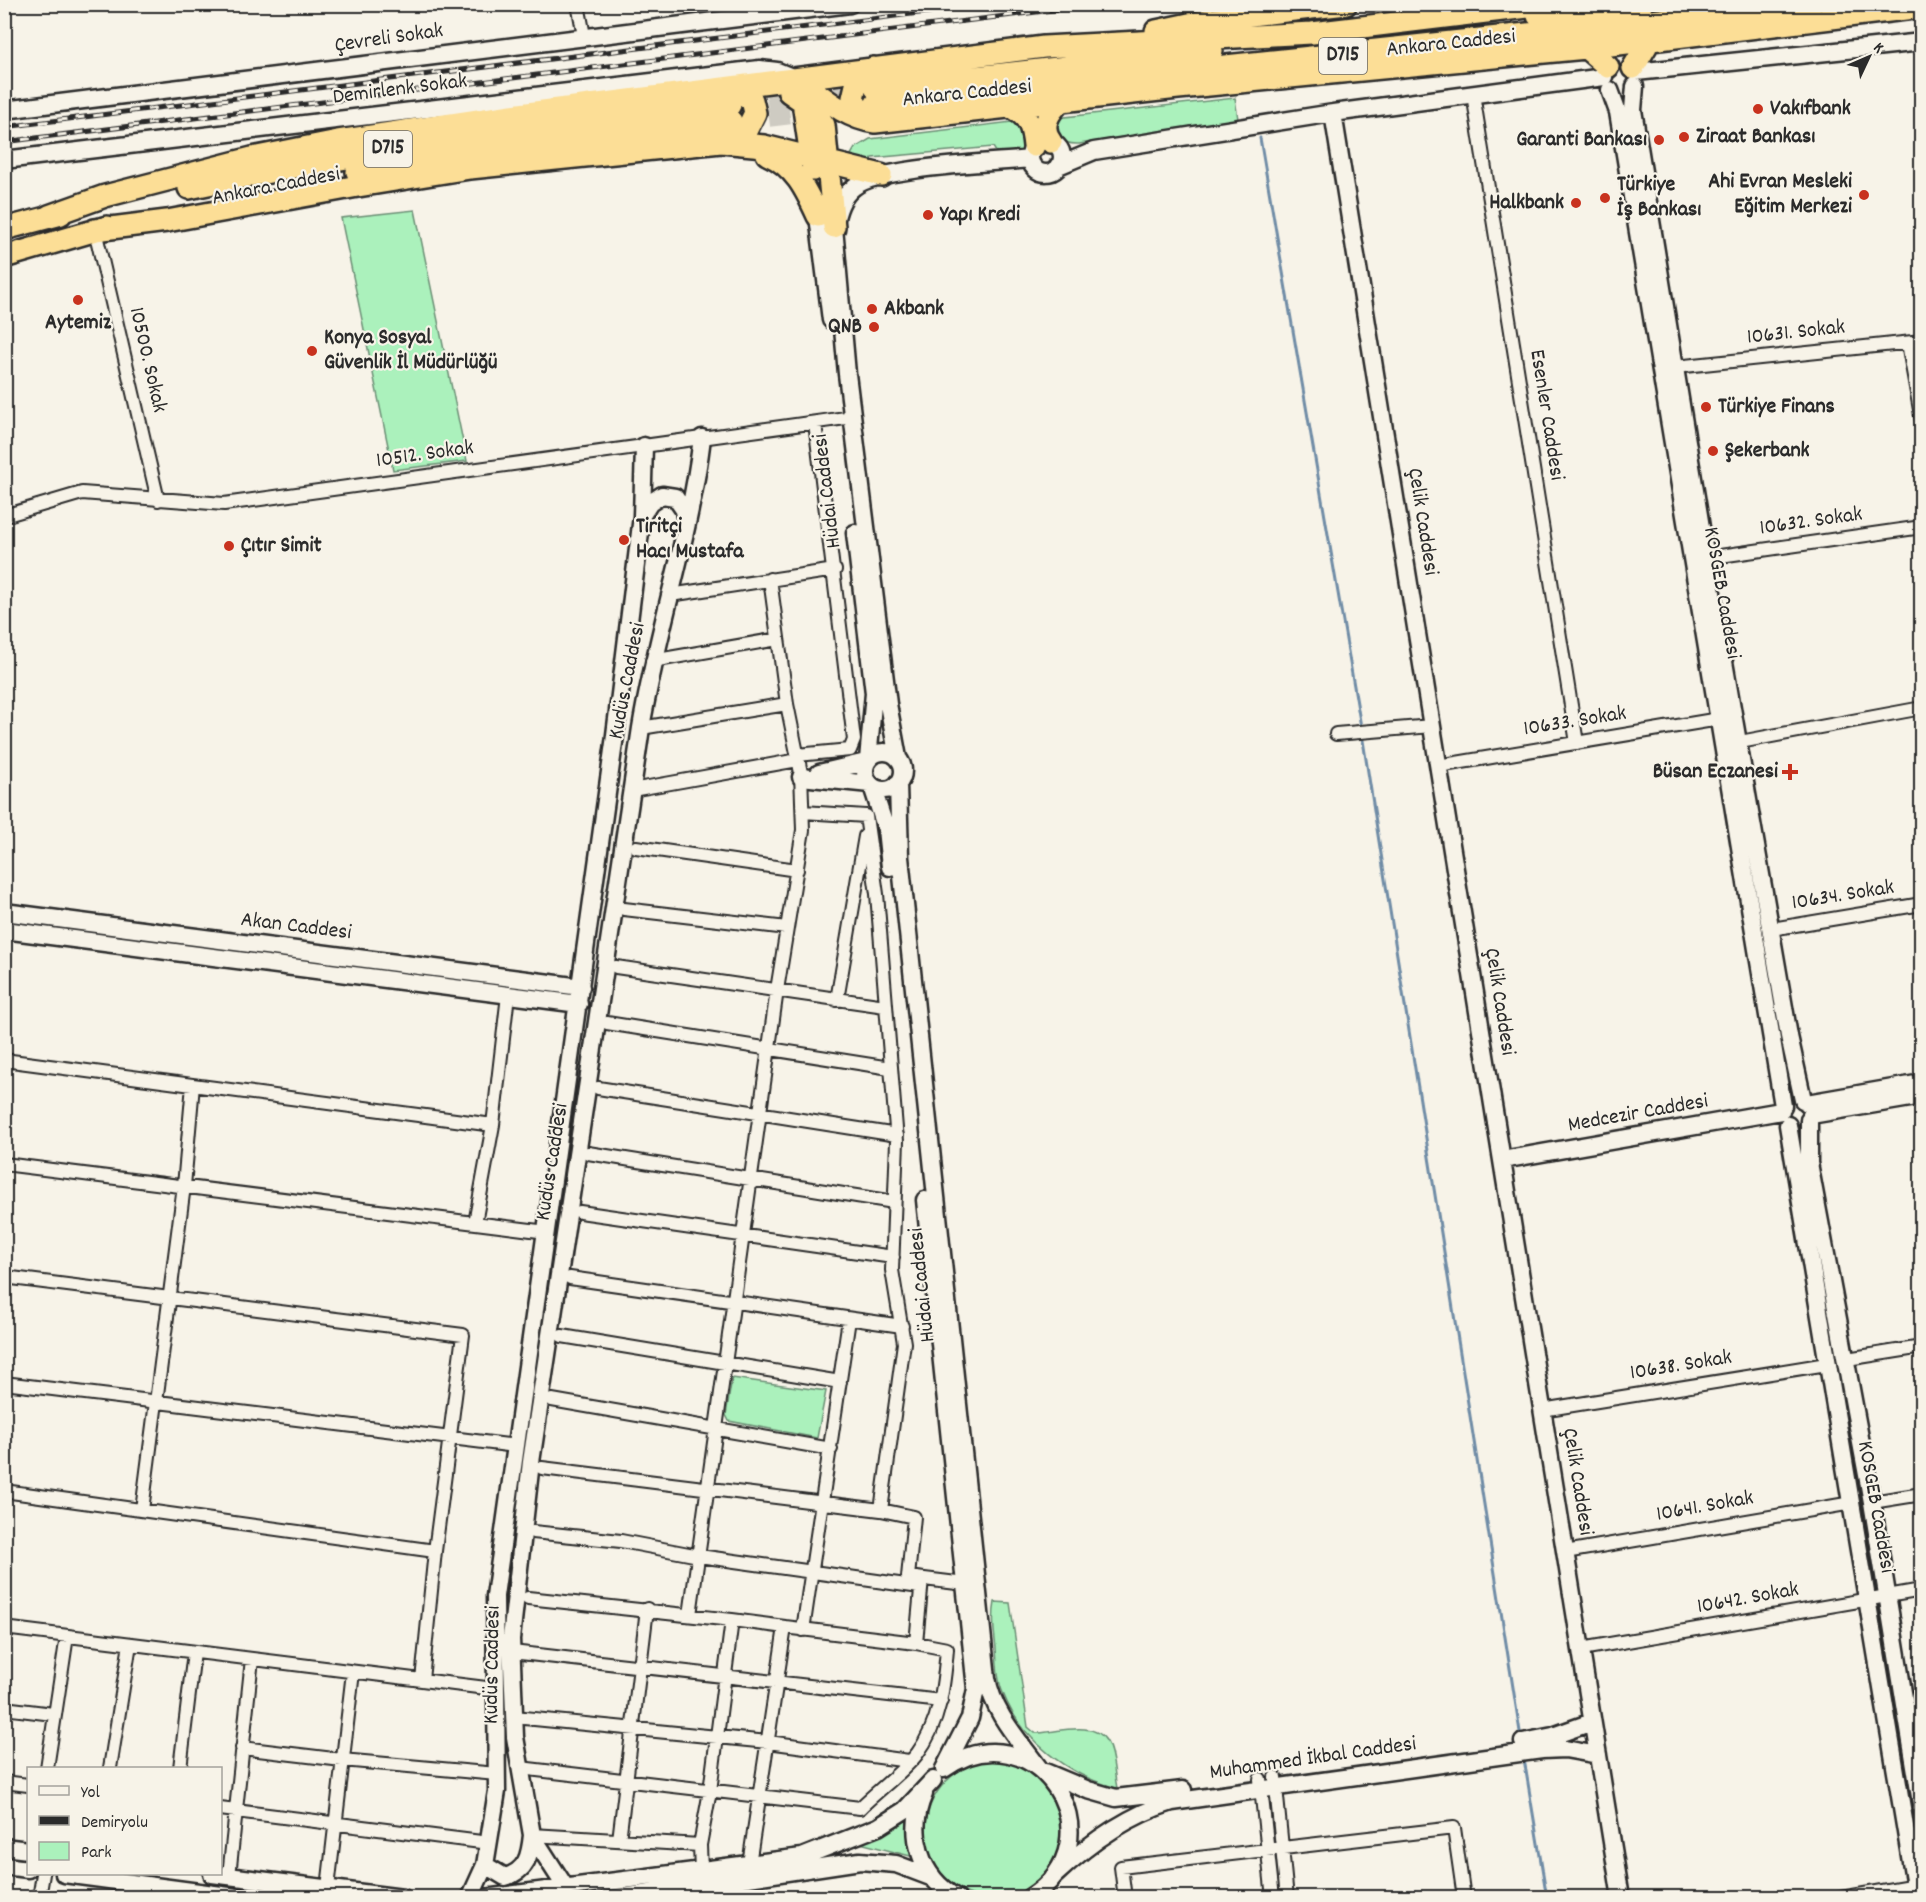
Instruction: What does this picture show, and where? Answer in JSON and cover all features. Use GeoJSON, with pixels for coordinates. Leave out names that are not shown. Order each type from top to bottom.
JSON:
{"type":"FeatureCollection","features":[{"type":"Feature","properties":{"kind":"highway"},"geometry":{"type":"LineString","coordinates":[[1094,44],[1208,20],[1346,4]]}},
{"type":"Feature","properties":{"kind":"highway"},"geometry":{"type":"LineString","coordinates":[[731,105],[766,84],[804,90],[859,120],[877,95],[1044,47],[1312,33],[1554,4]]}},
{"type":"Feature","properties":{"kind":"highway","name":"Ankara Caddesi"},"geometry":{"type":"LineString","coordinates":[[877,95],[1642,4]]}},
{"type":"Feature","properties":{"kind":"highway","name":"Ankara Caddesi"},"geometry":{"type":"LineString","coordinates":[[877,95],[1315,59],[1810,4]]}},
{"type":"Feature","properties":{"kind":"highway"},"geometry":{"type":"LineString","coordinates":[[804,90],[828,74],[877,95],[1010,107],[1586,48],[1918,8]]}},
{"type":"Feature","properties":{"kind":"highway"},"geometry":{"type":"LineString","coordinates":[[1774,9],[1918,8]]}},
{"type":"Feature","properties":{"kind":"highway"},"geometry":{"type":"LineString","coordinates":[[1635,75],[1650,40]]}},
{"type":"Feature","properties":{"kind":"highway"},"geometry":{"type":"LineString","coordinates":[[1586,48],[1607,78]]}},
{"type":"Feature","properties":{"kind":"highway"},"geometry":{"type":"LineString","coordinates":[[1178,88],[1315,59]]}},
{"type":"Feature","properties":{"kind":"highway"},"geometry":{"type":"LineString","coordinates":[[804,90],[820,161],[826,222]]}},
{"type":"Feature","properties":{"kind":"highway"},"geometry":{"type":"LineString","coordinates":[[4,229],[105,196],[165,180],[252,158],[338,141],[731,105],[752,100],[754,119],[741,135],[721,141],[470,168],[168,221],[95,230]]}},
{"type":"Feature","properties":{"kind":"highway"},"geometry":{"type":"LineString","coordinates":[[1043,148],[1046,121],[1060,102]]}},
{"type":"Feature","properties":{"kind":"highway","name":"Ankara Caddesi"},"geometry":{"type":"LineString","coordinates":[[4,257],[182,205],[731,105]]}},
{"type":"Feature","properties":{"kind":"highway"},"geometry":{"type":"LineString","coordinates":[[1010,107],[1027,117],[1043,148]]}},
{"type":"Feature","properties":{"kind":"highway"},"geometry":{"type":"LineString","coordinates":[[721,141],[755,144],[881,175]]}},
{"type":"Feature","properties":{"kind":"highway"},"geometry":{"type":"LineString","coordinates":[[685,145],[751,150],[776,159],[798,179],[826,222]]}},
{"type":"Feature","properties":{"kind":"street"},"geometry":{"type":"LineString","coordinates":[[578,4],[584,36]]}},
{"type":"Feature","properties":{"kind":"street","name":"Çevreli Sokak"},"geometry":{"type":"LineString","coordinates":[[4,110],[850,4]]}},
{"type":"Feature","properties":{"kind":"street"},"geometry":{"type":"LineString","coordinates":[[1607,78],[1623,93],[1635,75],[1922,42]]}},
{"type":"Feature","properties":{"kind":"street"},"geometry":{"type":"LineString","coordinates":[[1043,148],[1034,168],[1041,172],[1050,172],[1058,166],[1094,152],[1333,113],[1607,78],[1621,61],[1635,75]]}},
{"type":"Feature","properties":{"kind":"street","name":"Demirlenk Sokak"},"geometry":{"type":"LineString","coordinates":[[4,160],[760,69],[777,70],[804,90]]}},
{"type":"Feature","properties":{"kind":"street","name":"KOSGEB Caddesi"},"geometry":{"type":"LineString","coordinates":[[1635,75],[1633,110],[1706,558],[1771,929],[1807,1109],[1809,1163],[1847,1359],[1922,1809]]}},
{"type":"Feature","properties":{"kind":"street","name":"KOSGEB Caddesi"},"geometry":{"type":"LineString","coordinates":[[1607,78],[1618,112],[1662,394],[1918,1889]]}},
{"type":"Feature","properties":{"kind":"street","name":"Esenler Caddesi"},"geometry":{"type":"LineString","coordinates":[[1473,94],[1577,743]]}},
{"type":"Feature","properties":{"kind":"street","name":"Çelik Caddesi"},"geometry":{"type":"LineString","coordinates":[[1333,113],[1622,1898]]}},
{"type":"Feature","properties":{"kind":"street"},"geometry":{"type":"LineString","coordinates":[[826,222],[848,192],[862,182],[881,175],[1043,148],[1094,152]]}},
{"type":"Feature","properties":{"kind":"street"},"geometry":{"type":"LineString","coordinates":[[1043,148],[1062,155],[1058,166]]}},
{"type":"Feature","properties":{"kind":"street","name":"Hüdai Caddesi"},"geometry":{"type":"LineString","coordinates":[[826,222],[873,679],[873,710],[867,761]]}},
{"type":"Feature","properties":{"kind":"street","name":"10500. Sokak"},"geometry":{"type":"LineString","coordinates":[[95,230],[158,500]]}},
{"type":"Feature","properties":{"kind":"street","name":"10631. Sokak"},"geometry":{"type":"LineString","coordinates":[[1675,367],[1922,341]]}},
{"type":"Feature","properties":{"kind":"street"},"geometry":{"type":"LineString","coordinates":[[1908,343],[1922,421]]}},
{"type":"Feature","properties":{"kind":"street","name":"Hüdai Caddesi"},"geometry":{"type":"LineString","coordinates":[[847,418],[888,705],[898,758]]}},
{"type":"Feature","properties":{"kind":"street","name":"10512. Sokak"},"geometry":{"type":"LineString","coordinates":[[4,516],[82,493],[224,504],[847,418]]}},
{"type":"Feature","properties":{"kind":"street"},"geometry":{"type":"LineString","coordinates":[[799,764],[850,750],[854,740],[835,570],[815,423]]}},
{"type":"Feature","properties":{"kind":"street","name":"Kudüs Caddesi"},"geometry":{"type":"LineString","coordinates":[[566,1888],[532,1834],[520,1768],[514,1717],[512,1652],[532,1451],[640,728],[652,661],[696,487],[702,438]]}},
{"type":"Feature","properties":{"kind":"street","name":"Kudüs Caddesi"},"geometry":{"type":"LineString","coordinates":[[470,1898],[485,1865],[497,1791],[494,1689],[495,1596],[579,1004],[642,515],[644,446]]}},
{"type":"Feature","properties":{"kind":"street"},"geometry":{"type":"LineString","coordinates":[[642,515],[650,503],[662,495],[675,497],[684,510],[686,525]]}},
{"type":"Feature","properties":{"kind":"street","name":"10632. Sokak"},"geometry":{"type":"LineString","coordinates":[[1706,558],[1922,527]]}},
{"type":"Feature","properties":{"kind":"street"},"geometry":{"type":"LineString","coordinates":[[670,595],[835,570]]}},
{"type":"Feature","properties":{"kind":"street"},"geometry":{"type":"LineString","coordinates":[[690,1615],[777,990],[804,830],[799,764],[787,704],[770,579]]}},
{"type":"Feature","properties":{"kind":"street"},"geometry":{"type":"LineString","coordinates":[[652,661],[778,639]]}},
{"type":"Feature","properties":{"kind":"street"},"geometry":{"type":"LineString","coordinates":[[640,728],[787,704]]}},
{"type":"Feature","properties":{"kind":"street"},"geometry":{"type":"LineString","coordinates":[[1740,742],[1922,708]]}},
{"type":"Feature","properties":{"kind":"street","name":"10633. Sokak"},"geometry":{"type":"LineString","coordinates":[[1438,766],[1719,719]]}},
{"type":"Feature","properties":{"kind":"street"},"geometry":{"type":"LineString","coordinates":[[1336,734],[1432,726]]}},
{"type":"Feature","properties":{"kind":"street"},"geometry":{"type":"LineString","coordinates":[[632,790],[799,764],[867,761],[881,752],[898,758],[903,769],[898,783],[884,790],[799,764]]}},
{"type":"Feature","properties":{"kind":"street"},"geometry":{"type":"LineString","coordinates":[[867,761],[864,771],[871,785]]}},
{"type":"Feature","properties":{"kind":"street","name":"Hüdai Caddesi"},"geometry":{"type":"LineString","coordinates":[[898,783],[900,857],[987,1678],[989,1691],[1003,1718],[1065,1803],[1070,1828],[1066,1852],[1049,1885]]}},
{"type":"Feature","properties":{"kind":"street","name":"Hüdai Caddesi"},"geometry":{"type":"LineString","coordinates":[[871,785],[886,829],[975,1676],[975,1703],[970,1718],[939,1775],[920,1803],[916,1829],[920,1855],[933,1878]]}},
{"type":"Feature","properties":{"kind":"street"},"geometry":{"type":"LineString","coordinates":[[803,812],[866,816],[877,894],[897,1135],[894,1282],[904,1343],[880,1510]]}},
{"type":"Feature","properties":{"kind":"street"},"geometry":{"type":"LineString","coordinates":[[837,1000],[868,823]]}},
{"type":"Feature","properties":{"kind":"street"},"geometry":{"type":"LineString","coordinates":[[636,848],[797,870]]}},
{"type":"Feature","properties":{"kind":"street","name":"10634. Sokak"},"geometry":{"type":"LineString","coordinates":[[1771,929],[1922,904]]}},
{"type":"Feature","properties":{"kind":"street"},"geometry":{"type":"LineString","coordinates":[[624,909],[787,928]]}},
{"type":"Feature","properties":{"kind":"street","name":"Akan Caddesi"},"geometry":{"type":"LineString","coordinates":[[4,912],[581,987]]}},
{"type":"Feature","properties":{"kind":"street","name":"Akan Caddesi"},"geometry":{"type":"LineString","coordinates":[[4,930],[579,1004]]}},
{"type":"Feature","properties":{"kind":"street"},"geometry":{"type":"LineString","coordinates":[[616,967],[885,1006]]}},
{"type":"Feature","properties":{"kind":"street"},"geometry":{"type":"LineString","coordinates":[[475,1223],[492,1125],[508,995]]}},
{"type":"Feature","properties":{"kind":"street"},"geometry":{"type":"LineString","coordinates":[[607,1023],[890,1068]]}},
{"type":"Feature","properties":{"kind":"street"},"geometry":{"type":"LineString","coordinates":[[4,1060],[492,1125]]}},
{"type":"Feature","properties":{"kind":"street"},"geometry":{"type":"LineString","coordinates":[[1922,1083],[1807,1109],[1797,1127],[1784,1114],[1790,1100],[1807,1109],[1922,1096]]}},
{"type":"Feature","properties":{"kind":"street"},"geometry":{"type":"LineString","coordinates":[[142,1510],[184,1186],[193,1086]]}},
{"type":"Feature","properties":{"kind":"street"},"geometry":{"type":"LineString","coordinates":[[598,1088],[897,1135]]}},
{"type":"Feature","properties":{"kind":"street","name":"Medcezir Caddesi"},"geometry":{"type":"LineString","coordinates":[[1502,1160],[1784,1114]]}},
{"type":"Feature","properties":{"kind":"street"},"geometry":{"type":"LineString","coordinates":[[588,1154],[894,1202]]}},
{"type":"Feature","properties":{"kind":"street"},"geometry":{"type":"LineString","coordinates":[[4,1164],[548,1232]]}},
{"type":"Feature","properties":{"kind":"street"},"geometry":{"type":"LineString","coordinates":[[580,1212],[893,1257]]}},
{"type":"Feature","properties":{"kind":"street"},"geometry":{"type":"LineString","coordinates":[[4,1277],[463,1335],[435,1551],[422,1680]]}},
{"type":"Feature","properties":{"kind":"street"},"geometry":{"type":"LineString","coordinates":[[570,1278],[902,1326]]}},
{"type":"Feature","properties":{"kind":"street"},"geometry":{"type":"LineString","coordinates":[[803,1630],[849,1319]]}},
{"type":"Feature","properties":{"kind":"street"},"geometry":{"type":"LineString","coordinates":[[562,1336],[840,1382]]}},
{"type":"Feature","properties":{"kind":"street"},"geometry":{"type":"LineString","coordinates":[[1847,1359],[1922,1347]]}},
{"type":"Feature","properties":{"kind":"street","name":"10638. Sokak"},"geometry":{"type":"LineString","coordinates":[[1542,1410],[1827,1364]]}},
{"type":"Feature","properties":{"kind":"street"},"geometry":{"type":"LineString","coordinates":[[4,1383],[516,1446]]}},
{"type":"Feature","properties":{"kind":"street"},"geometry":{"type":"LineString","coordinates":[[552,1400],[717,1427],[831,1449]]}},
{"type":"Feature","properties":{"kind":"street"},"geometry":{"type":"LineString","coordinates":[[542,1468],[708,1487],[880,1510],[914,1517],[908,1577],[921,1583]]}},
{"type":"Feature","properties":{"kind":"street"},"geometry":{"type":"LineString","coordinates":[[4,1491],[435,1551]]}},
{"type":"Feature","properties":{"kind":"street"},"geometry":{"type":"LineString","coordinates":[[1872,1502],[1922,1494]]}},
{"type":"Feature","properties":{"kind":"street","name":"10641. Sokak"},"geometry":{"type":"LineString","coordinates":[[1565,1552],[1852,1503]]}},
{"type":"Feature","properties":{"kind":"street"},"geometry":{"type":"LineString","coordinates":[[533,1532],[621,1541],[699,1556],[812,1572],[921,1583],[965,1584]]}},
{"type":"Feature","properties":{"kind":"street"},"geometry":{"type":"LineString","coordinates":[[916,1643],[921,1583]]}},
{"type":"Feature","properties":{"kind":"street","name":"10642. Sokak"},"geometry":{"type":"LineString","coordinates":[[1581,1649],[1922,1590]]}},
{"type":"Feature","properties":{"kind":"street"},"geometry":{"type":"LineString","coordinates":[[520,1768],[860,1808],[916,1755],[934,1723],[941,1701],[947,1649],[916,1643],[647,1609],[528,1598]]}},
{"type":"Feature","properties":{"kind":"street"},"geometry":{"type":"LineString","coordinates":[[619,1840],[647,1609]]}},
{"type":"Feature","properties":{"kind":"street"},"geometry":{"type":"LineString","coordinates":[[698,1885],[700,1845],[710,1791],[715,1737],[726,1676],[732,1620]]}},
{"type":"Feature","properties":{"kind":"street"},"geometry":{"type":"LineString","coordinates":[[749,1864],[785,1627]]}},
{"type":"Feature","properties":{"kind":"street"},"geometry":{"type":"LineString","coordinates":[[4,1628],[494,1689]]}},
{"type":"Feature","properties":{"kind":"street"},"geometry":{"type":"LineString","coordinates":[[47,1767],[53,1714],[67,1636]]}},
{"type":"Feature","properties":{"kind":"street"},"geometry":{"type":"LineString","coordinates":[[110,1767],[130,1644]]}},
{"type":"Feature","properties":{"kind":"street"},"geometry":{"type":"LineString","coordinates":[[180,1767],[194,1652]]}},
{"type":"Feature","properties":{"kind":"street"},"geometry":{"type":"LineString","coordinates":[[512,1652],[941,1701]]}},
{"type":"Feature","properties":{"kind":"street"},"geometry":{"type":"LineString","coordinates":[[222,1871],[236,1811],[252,1659]]}},
{"type":"Feature","properties":{"kind":"street"},"geometry":{"type":"LineString","coordinates":[[328,1888],[353,1672]]}},
{"type":"Feature","properties":{"kind":"street"},"geometry":{"type":"LineString","coordinates":[[4,1708],[53,1714]]}},
{"type":"Feature","properties":{"kind":"street"},"geometry":{"type":"LineString","coordinates":[[514,1717],[768,1742],[909,1761]]}},
{"type":"Feature","properties":{"kind":"street","name":"Muhammed İkbal Caddesi"},"geometry":{"type":"LineString","coordinates":[[939,1775],[962,1759],[991,1752],[1011,1755],[1088,1790],[1116,1798],[1268,1783],[1499,1751],[1542,1744],[1592,1722]]}},
{"type":"Feature","properties":{"kind":"street","name":"Muhammed İkbal Caddesi"},"geometry":{"type":"LineString","coordinates":[[1542,1744],[1598,1755]]}},
{"type":"Feature","properties":{"kind":"street"},"geometry":{"type":"LineString","coordinates":[[242,1748],[497,1774]]}},
{"type":"Feature","properties":{"kind":"street"},"geometry":{"type":"LineString","coordinates":[[485,1898],[566,1888],[698,1885],[749,1864],[802,1857],[878,1827],[905,1810],[939,1775]]}},
{"type":"Feature","properties":{"kind":"street"},"geometry":{"type":"LineString","coordinates":[[4,1782],[27,1785]]}},
{"type":"Feature","properties":{"kind":"street"},"geometry":{"type":"LineString","coordinates":[[1268,1783],[1282,1848],[1287,1898]]}},
{"type":"Feature","properties":{"kind":"street"},"geometry":{"type":"LineString","coordinates":[[1268,1783],[1268,1850],[1273,1898]]}},
{"type":"Feature","properties":{"kind":"street","name":"Muhammed İkbal Caddesi"},"geometry":{"type":"LineString","coordinates":[[1029,1898],[1049,1885],[1084,1850],[1123,1824],[1159,1806],[1268,1783]]}},
{"type":"Feature","properties":{"kind":"street"},"geometry":{"type":"LineString","coordinates":[[222,1809],[489,1843]]}},
{"type":"Feature","properties":{"kind":"street"},"geometry":{"type":"LineString","coordinates":[[1125,1898],[1121,1867],[1454,1828],[1464,1898]]}},
{"type":"Feature","properties":{"kind":"street"},"geometry":{"type":"LineString","coordinates":[[485,1865],[505,1877],[514,1874],[530,1857],[532,1834],[700,1845]]}},
{"type":"Feature","properties":{"kind":"street"},"geometry":{"type":"LineString","coordinates":[[4,1847],[27,1850]]}},
{"type":"Feature","properties":{"kind":"street"},"geometry":{"type":"LineString","coordinates":[[617,1898],[860,1861],[896,1864],[933,1878],[952,1896]]}},
{"type":"Feature","properties":{"kind":"street"},"geometry":{"type":"LineString","coordinates":[[4,1866],[27,1869]]}},
{"type":"Feature","properties":{"kind":"street"},"geometry":{"type":"LineString","coordinates":[[39,1898],[42,1875]]}},
{"type":"Feature","properties":{"kind":"street"},"geometry":{"type":"LineString","coordinates":[[70,1875],[189,1894],[244,1898]]}},
{"type":"Feature","properties":{"kind":"street"},"geometry":{"type":"LineString","coordinates":[[221,1875],[403,1898]]}},
{"type":"Feature","properties":{"kind":"street"},"geometry":{"type":"LineString","coordinates":[[732,1898],[736,1880]]}},
{"type":"Feature","properties":{"kind":"street"},"geometry":{"type":"LineString","coordinates":[[1841,1898],[1918,1889]]}},
{"type":"Feature","properties":{"kind":"green space"},"geometry":{"type":"Polygon","coordinates":[[[1235,98],[1238,119],[1079,144],[1063,140],[1055,129],[1056,118],[1235,98]]]}},
{"type":"Feature","properties":{"kind":"green space"},"geometry":{"type":"Polygon","coordinates":[[[1020,121],[1027,134],[1023,157],[1000,158],[993,147],[872,158],[868,169],[846,163],[855,148],[870,139],[1020,121]]]}},
{"type":"Feature","properties":{"kind":"green space"},"geometry":{"type":"Polygon","coordinates":[[[415,210],[467,461],[393,470],[341,218],[415,210]]]}},
{"type":"Feature","properties":{"kind":"green space"},"geometry":{"type":"Polygon","coordinates":[[[732,1378],[826,1391],[817,1438],[729,1421],[726,1415],[732,1378]]]}},
{"type":"Feature","properties":{"kind":"green space"},"geometry":{"type":"Polygon","coordinates":[[[995,1602],[1010,1603],[1028,1727],[1035,1733],[1084,1729],[1101,1735],[1111,1752],[1117,1788],[1081,1775],[1049,1754],[1034,1741],[1011,1710],[998,1677],[994,1625],[995,1602]]]}},
{"type":"Feature","properties":{"kind":"green space"},"geometry":{"type":"Polygon","coordinates":[[[995,1761],[1021,1767],[1044,1781],[1058,1804],[1064,1830],[1058,1856],[1044,1879],[1021,1893],[995,1899],[969,1893],[946,1879],[932,1856],[926,1830],[932,1804],[946,1781],[969,1767],[995,1761]]]}},
{"type":"Feature","properties":{"kind":"green space"},"geometry":{"type":"Polygon","coordinates":[[[916,1806],[918,1858],[860,1843],[916,1806]]]}},
{"type":"Feature","properties":{"kind":"waterway"},"geometry":{"type":"LineString","coordinates":[[1260,138],[1361,727]]}},
{"type":"Feature","properties":{"kind":"waterway"},"geometry":{"type":"LineString","coordinates":[[1362,734],[1521,1738]]}},
{"type":"Feature","properties":{"kind":"waterway"},"geometry":{"type":"LineString","coordinates":[[1524,1759],[1547,1898]]}},
{"type":"Feature","properties":{"kind":"tunnel"},"geometry":{"type":"LineString","coordinates":[[736,104],[872,88]]}},
{"type":"Feature","properties":{"kind":"tunnel"},"geometry":{"type":"LineString","coordinates":[[738,120],[823,110]]}},
{"type":"Feature","properties":{"kind":"railway"},"geometry":{"type":"LineString","coordinates":[[4,127],[992,4]]}},
{"type":"Feature","properties":{"kind":"railway"},"geometry":{"type":"LineString","coordinates":[[4,142],[1100,4]]}},
{"type":"Feature","properties":{"kind":"place","name":"Vakıfbank"},"geometry":{"type":"Point","coordinates":[1758,109]}},
{"type":"Feature","properties":{"kind":"place","name":"Ziraat Bankası"},"geometry":{"type":"Point","coordinates":[1684,137]}},
{"type":"Feature","properties":{"kind":"place","name":"Garanti Bankası"},"geometry":{"type":"Point","coordinates":[1659,140]}},
{"type":"Feature","properties":{"kind":"place","name":"Ahi Evran Mesleki Eğitim Merkezi"},"geometry":{"type":"Point","coordinates":[1864,195]}},
{"type":"Feature","properties":{"kind":"place","name":"Türkiye İş Bankası"},"geometry":{"type":"Point","coordinates":[1605,198]}},
{"type":"Feature","properties":{"kind":"place","name":"Halkbank"},"geometry":{"type":"Point","coordinates":[1576,203]}},
{"type":"Feature","properties":{"kind":"place","name":"Yapı Kredi"},"geometry":{"type":"Point","coordinates":[928,215]}},
{"type":"Feature","properties":{"kind":"place","name":"Aytemiz"},"geometry":{"type":"Point","coordinates":[78,300]}},
{"type":"Feature","properties":{"kind":"place","name":"Akbank"},"geometry":{"type":"Point","coordinates":[872,309]}},
{"type":"Feature","properties":{"kind":"place","name":"QNB"},"geometry":{"type":"Point","coordinates":[874,327]}},
{"type":"Feature","properties":{"kind":"place","name":"Konya Sosyal Güvenlik İl Müdürlüğü"},"geometry":{"type":"Point","coordinates":[312,351]}},
{"type":"Feature","properties":{"kind":"place","name":"Türkiye Finans"},"geometry":{"type":"Point","coordinates":[1706,407]}},
{"type":"Feature","properties":{"kind":"place","name":"Şekerbank"},"geometry":{"type":"Point","coordinates":[1713,451]}},
{"type":"Feature","properties":{"kind":"place","name":"Tiritçi Hacı Mustafa"},"geometry":{"type":"Point","coordinates":[624,540]}},
{"type":"Feature","properties":{"kind":"place","name":"Çıtır Simit"},"geometry":{"type":"Point","coordinates":[229,546]}},
{"type":"Feature","properties":{"kind":"place","name":"Büsan Eczanesi"},"geometry":{"type":"Point","coordinates":[1790,772]}}]}
